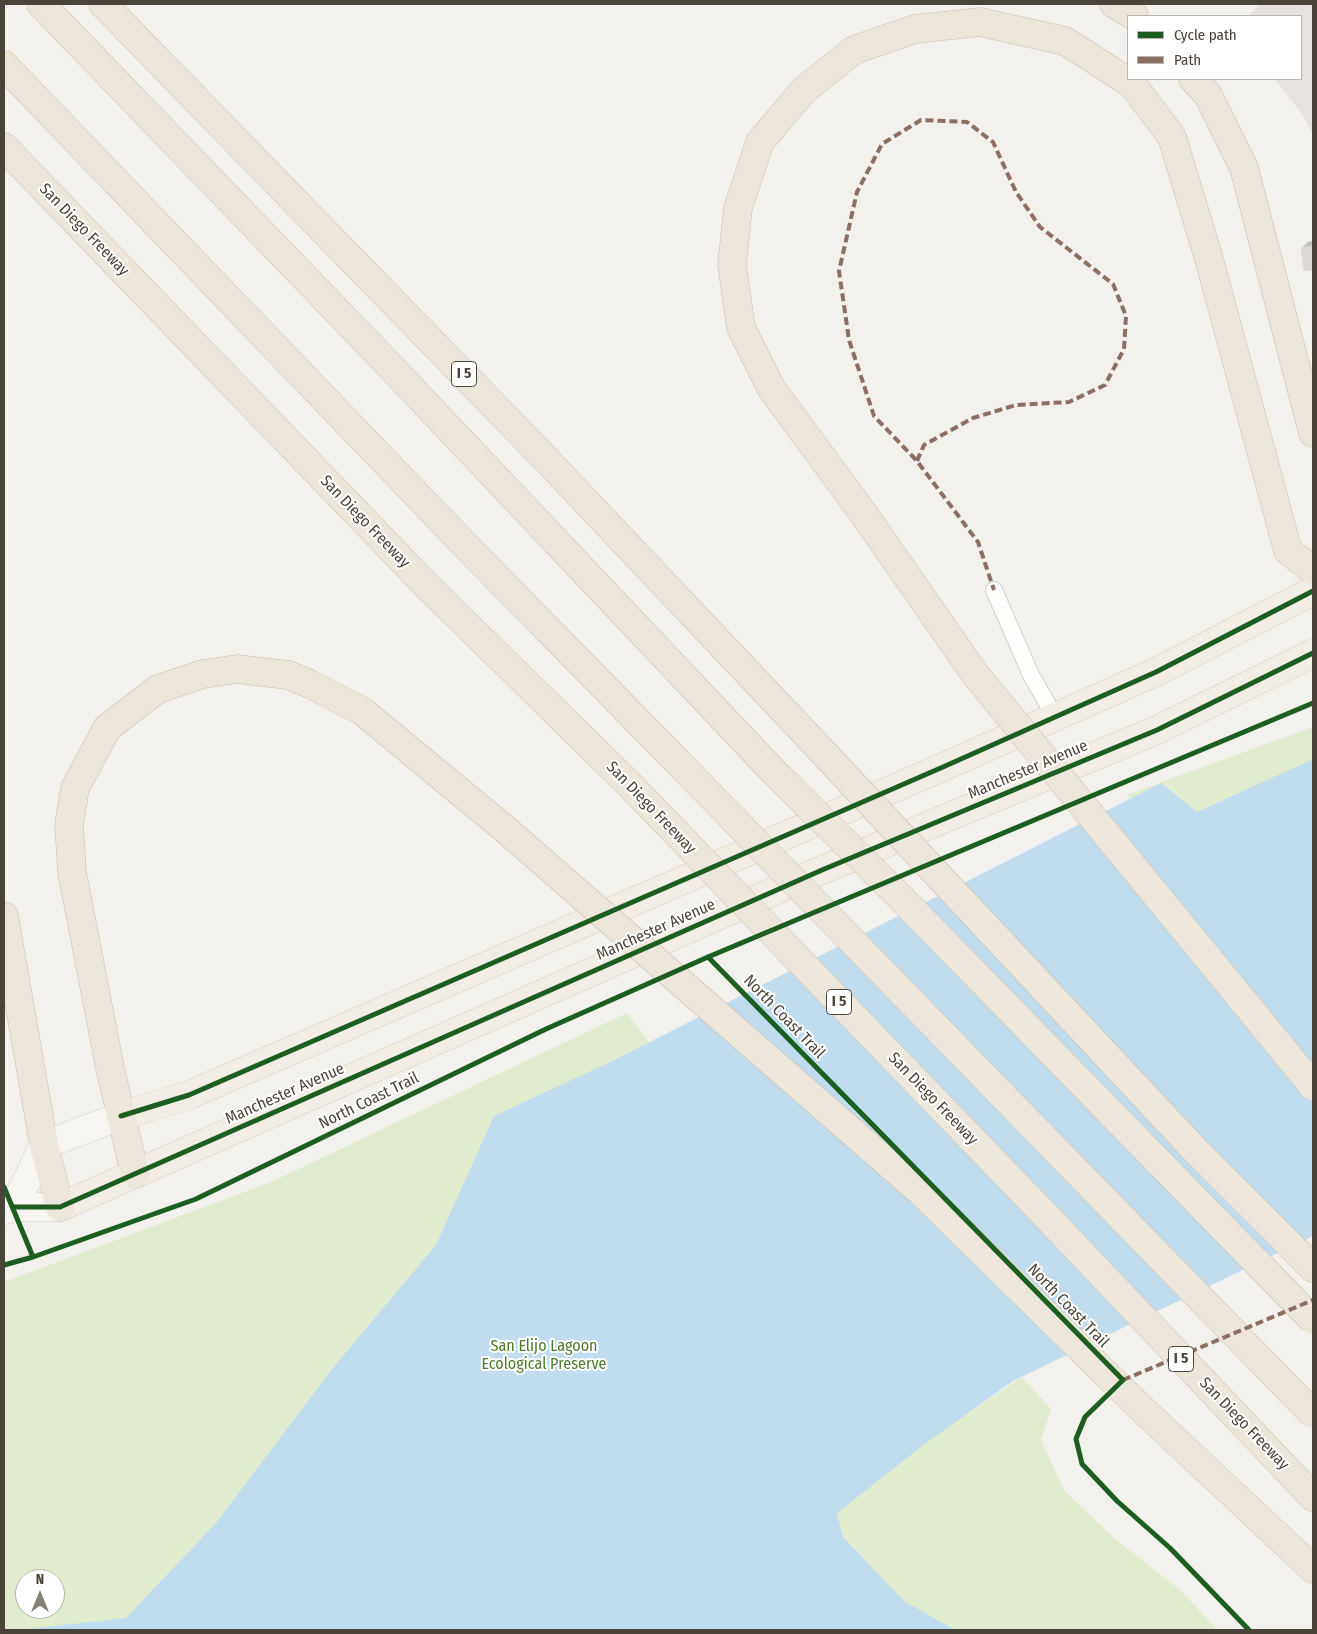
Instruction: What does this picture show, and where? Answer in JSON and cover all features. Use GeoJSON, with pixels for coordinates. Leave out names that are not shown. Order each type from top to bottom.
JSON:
{"type":"FeatureCollection","features":[{"type":"Feature","properties":{"kind":"highway"},"geometry":{"type":"LineString","coordinates":[[40,4],[398,374],[772,770],[934,932],[1313,1320]]}},
{"type":"Feature","properties":{"kind":"highway","name":"I 5"},"geometry":{"type":"LineString","coordinates":[[104,4],[541,454],[820,749],[1196,1152],[1313,1268]]}},
{"type":"Feature","properties":{"kind":"highway"},"geometry":{"type":"LineString","coordinates":[[1114,4],[1132,15]]}},
{"type":"Feature","properties":{"kind":"highway"},"geometry":{"type":"LineString","coordinates":[[1313,570],[1288,551],[1209,259],[1172,137],[1132,84],[1065,41],[980,22],[915,29],[854,50],[804,90],[760,142],[738,208],[732,265],[742,328],[771,388],[863,513],[974,674],[1313,1086]]}},
{"type":"Feature","properties":{"kind":"highway"},"geometry":{"type":"LineString","coordinates":[[4,66],[464,544],[1313,1414]]}},
{"type":"Feature","properties":{"kind":"highway"},"geometry":{"type":"LineString","coordinates":[[1194,80],[1208,95],[1244,168],[1313,433]]}},
{"type":"Feature","properties":{"kind":"highway","name":"San Diego Freeway"},"geometry":{"type":"LineString","coordinates":[[4,147],[428,588],[629,784],[1313,1497]]}},
{"type":"Feature","properties":{"kind":"highway"},"geometry":{"type":"LineString","coordinates":[[135,1174],[121,1116],[72,872],[69,825],[75,788],[108,728],[158,689],[203,674],[237,670],[288,675],[310,684],[362,711],[505,829],[922,1192],[1144,1411],[1313,1569]]}},
{"type":"Feature","properties":{"kind":"highway"},"geometry":{"type":"LineString","coordinates":[[4,916],[44,1145],[60,1207]]}},
{"type":"Feature","properties":{"kind":"main road"},"geometry":{"type":"LineString","coordinates":[[44,1145],[121,1116],[190,1095],[1156,672],[1313,591]]}},
{"type":"Feature","properties":{"kind":"main road","name":"Manchester Avenue"},"geometry":{"type":"LineString","coordinates":[[9,1208],[60,1207],[822,870],[1157,730],[1313,653]]}},
{"type":"Feature","properties":{"kind":"main road","name":"Manchester Avenue"},"geometry":{"type":"LineString","coordinates":[[9,1208],[44,1145]]}},
{"type":"Feature","properties":{"kind":"lane"},"geometry":{"type":"LineString","coordinates":[[994,590],[1032,675],[1055,717]]}},
{"type":"Feature","properties":{"kind":"green space"},"geometry":{"type":"Polygon","coordinates":[[[1313,727],[1313,991],[1126,795],[1313,727]]]}},
{"type":"Feature","properties":{"kind":"green space","name":"San Elijo Lagoon Ecological Preserve"},"geometry":{"type":"Polygon","coordinates":[[[627,1013],[945,1428],[1022,1377],[1051,1409],[1041,1440],[1064,1490],[1116,1540],[1178,1588],[1218,1630],[4,1630],[4,1282],[271,1182],[627,1013]]]}},
{"type":"Feature","properties":{"kind":"shaded area"},"geometry":{"type":"Polygon","coordinates":[[[1255,4],[1313,4],[1313,135],[1304,117],[1276,80],[1302,80],[1302,15],[1249,15],[1258,7],[1255,4]]]}},
{"type":"Feature","properties":{"kind":"water"},"geometry":{"type":"Polygon","coordinates":[[[1313,759],[1313,1236],[1013,1381],[926,1443],[837,1513],[843,1537],[904,1601],[955,1630],[18,1630],[126,1618],[216,1523],[332,1369],[436,1245],[494,1116],[606,1064],[1161,783],[1197,812],[1313,759]]]}},
{"type":"Feature","properties":{"kind":"building"},"geometry":{"type":"Polygon","coordinates":[[[1313,246],[1313,270],[1304,271],[1301,248],[1313,246]]]}},
{"type":"Feature","properties":{"kind":"marked path"},"geometry":{"type":"LineString","coordinates":[[917,461],[924,445],[973,418],[1016,405],[1069,402],[1105,385],[1124,349],[1126,316],[1113,284],[1040,227],[1016,192],[993,142],[967,122],[921,120],[882,144],[857,192],[839,271],[849,340],[874,416],[917,461],[978,542],[994,590]]}},
{"type":"Feature","properties":{"kind":"marked path"},"geometry":{"type":"LineString","coordinates":[[1123,1380],[1313,1300]]}},
{"type":"Feature","properties":{"kind":"cycle path"},"geometry":{"type":"LineString","coordinates":[[121,1116],[189,1095],[943,767],[1156,672],[1313,591]]}},
{"type":"Feature","properties":{"kind":"cycle path"},"geometry":{"type":"LineString","coordinates":[[14,1207],[60,1207],[822,870],[1157,730],[1313,653]]}},
{"type":"Feature","properties":{"kind":"cycle path","name":"North Coast Trail"},"geometry":{"type":"LineString","coordinates":[[4,1265],[33,1257],[196,1199],[546,1029],[708,957],[1313,703]]}},
{"type":"Feature","properties":{"kind":"cycle path","name":"North Coast Trail"},"geometry":{"type":"LineString","coordinates":[[708,957],[1123,1380],[1085,1417],[1076,1439],[1082,1464],[1117,1501],[1170,1548],[1249,1630]]}},
{"type":"Feature","properties":{"kind":"cycle path"},"geometry":{"type":"LineString","coordinates":[[4,1187],[33,1257]]}}]}
